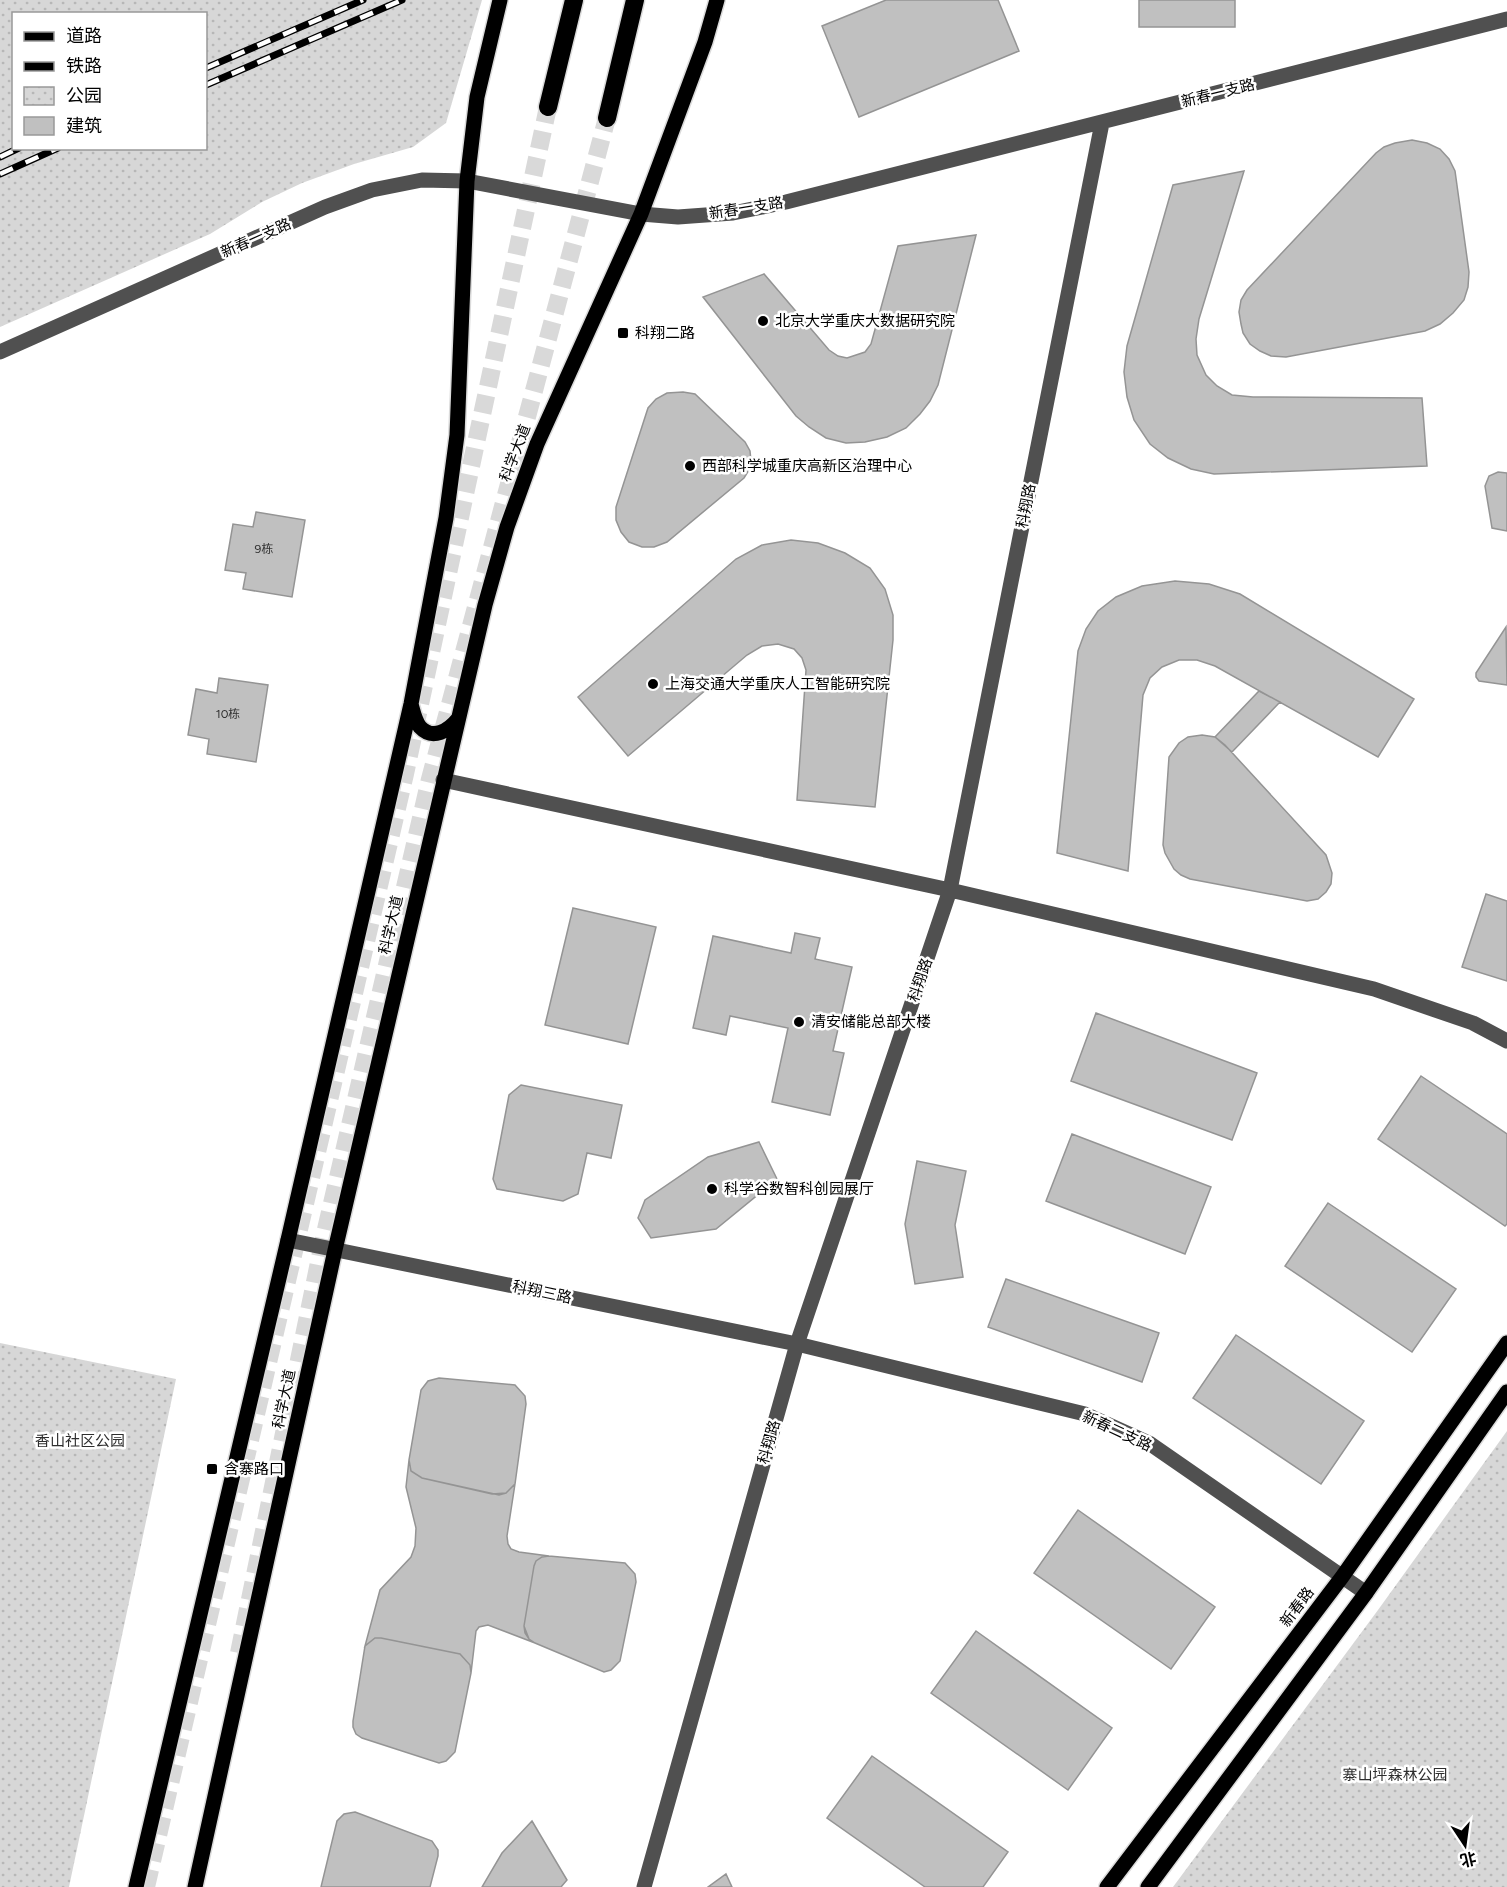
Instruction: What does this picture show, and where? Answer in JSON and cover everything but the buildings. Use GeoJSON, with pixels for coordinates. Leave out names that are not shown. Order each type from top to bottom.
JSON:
{"type":"FeatureCollection","features":[{"type":"Feature","properties":{"kind":"highway"},"geometry":{"type":"LineString","coordinates":[[548,107],[574,0]]}},
{"type":"Feature","properties":{"kind":"highway"},"geometry":{"type":"LineString","coordinates":[[607,118],[635,0]]}},
{"type":"Feature","properties":{"kind":"main road","name":"科学大道"},"geometry":{"type":"LineString","coordinates":[[136,1887],[411,704],[446,518],[457,435],[467,181],[477,97],[500,0]]}},
{"type":"Feature","properties":{"kind":"main road","name":"科学大道"},"geometry":{"type":"LineString","coordinates":[[195,1887],[335,1250],[484,605],[507,527],[537,444],[641,214],[705,42],[717,0]]}},
{"type":"Feature","properties":{"kind":"main road"},"geometry":{"type":"LineString","coordinates":[[411,704],[417,722],[424,730],[435,733],[446,731],[458,719]]}},
{"type":"Feature","properties":{"kind":"main road","name":"新春路"},"geometry":{"type":"LineString","coordinates":[[1107,1887],[1342,1577],[1507,1343]]}},
{"type":"Feature","properties":{"kind":"main road"},"geometry":{"type":"LineString","coordinates":[[1148,1887],[1366,1593],[1507,1392]]}},
{"type":"Feature","properties":{"kind":"street","name":"新春一支路"},"geometry":{"type":"LineString","coordinates":[[0,352],[325,207],[372,190],[422,180],[467,181],[641,214],[678,217],[743,211],[1102,123],[1507,19]]}},
{"type":"Feature","properties":{"kind":"street","name":"科翔路"},"geometry":{"type":"LineString","coordinates":[[644,1887],[797,1344],[950,890],[1102,123]]}},
{"type":"Feature","properties":{"kind":"street"},"geometry":{"type":"LineString","coordinates":[[443,780],[950,890],[1374,988],[1473,1023],[1507,1041]]}},
{"type":"Feature","properties":{"kind":"street","name":"科翔三路"},"geometry":{"type":"LineString","coordinates":[[288,1240],[797,1344]]}},
{"type":"Feature","properties":{"kind":"street","name":"新春二支路"},"geometry":{"type":"LineString","coordinates":[[797,1344],[1085,1414],[1149,1443],[1366,1593]]}},
{"type":"Feature","properties":{"kind":"green space"},"geometry":{"type":"Polygon","coordinates":[[[0,0],[482,0],[446,123],[413,147],[354,164],[302,183],[262,202],[210,234],[0,327],[0,0]]]}},
{"type":"Feature","properties":{"kind":"green space","name":"香山社区公园"},"geometry":{"type":"Polygon","coordinates":[[[0,1343],[176,1379],[69,1887],[0,1887],[0,1343]]]}},
{"type":"Feature","properties":{"kind":"green space","name":"寨山坪森林公园"},"geometry":{"type":"Polygon","coordinates":[[[1507,1431],[1507,1887],[1173,1887],[1378,1610],[1507,1431]]]}},
{"type":"Feature","properties":{"kind":"tunnel"},"geometry":{"type":"LineString","coordinates":[[146,1887],[405,774],[548,107]]}},
{"type":"Feature","properties":{"kind":"tunnel"},"geometry":{"type":"LineString","coordinates":[[239,1653],[324,1238],[430,779],[607,118]]}},
{"type":"Feature","properties":{"kind":"railway"},"geometry":{"type":"LineString","coordinates":[[207,68],[363,0]]}},
{"type":"Feature","properties":{"kind":"railway"},"geometry":{"type":"LineString","coordinates":[[207,85],[402,0]]}},
{"type":"Feature","properties":{"kind":"railway"},"geometry":{"type":"LineString","coordinates":[[0,157],[15,150]]}},
{"type":"Feature","properties":{"kind":"railway"},"geometry":{"type":"LineString","coordinates":[[0,174],[54,150]]}},
{"type":"Feature","properties":{"kind":"place","name":"北京大学重庆大数据研究院"},"geometry":{"type":"Point","coordinates":[763,321]}},
{"type":"Feature","properties":{"kind":"place","name":"科翔二路"},"geometry":{"type":"Point","coordinates":[623,333]}},
{"type":"Feature","properties":{"kind":"place","name":"西部科学城重庆高新区治理中心"},"geometry":{"type":"Point","coordinates":[690,466]}},
{"type":"Feature","properties":{"kind":"place","name":"上海交通大学重庆人工智能研究院"},"geometry":{"type":"Point","coordinates":[653,684]}},
{"type":"Feature","properties":{"kind":"place","name":"清安储能总部大楼"},"geometry":{"type":"Point","coordinates":[799,1022]}},
{"type":"Feature","properties":{"kind":"place","name":"科学谷数智科创园展厅"},"geometry":{"type":"Point","coordinates":[712,1189]}},
{"type":"Feature","properties":{"kind":"place","name":"含寨路口"},"geometry":{"type":"Point","coordinates":[212,1469]}}]}
